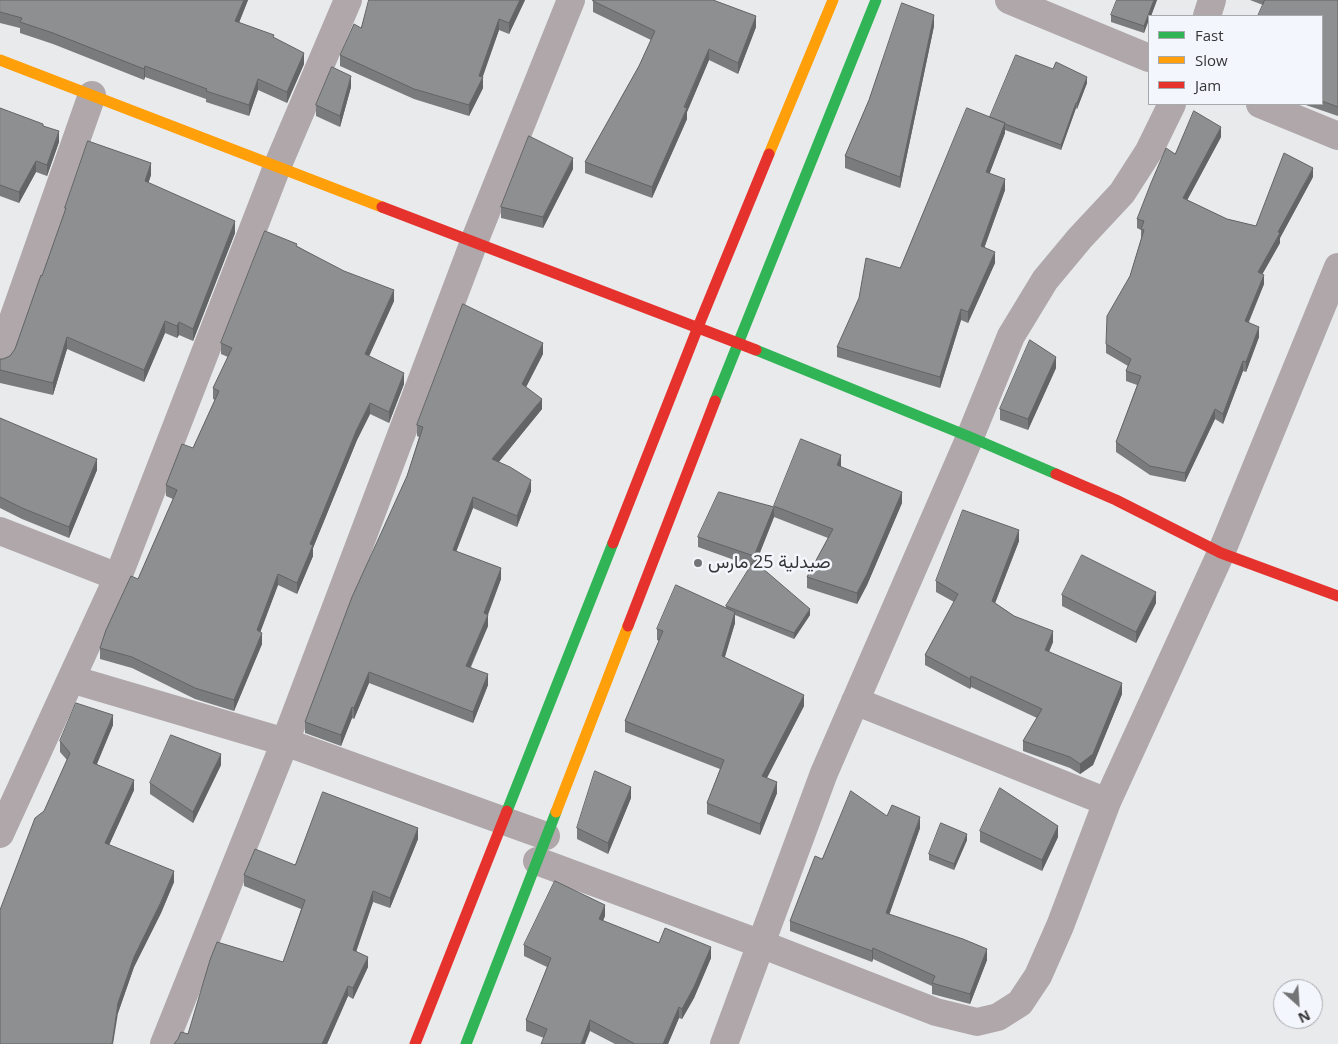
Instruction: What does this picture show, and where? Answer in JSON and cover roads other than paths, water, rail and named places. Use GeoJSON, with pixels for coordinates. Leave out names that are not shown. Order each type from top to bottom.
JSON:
{"type":"FeatureCollection","features":[{"type":"Feature","properties":{"kind":"main road"},"geometry":{"type":"LineString","coordinates":[[415,1044],[698,327],[833,0]]}},
{"type":"Feature","properties":{"kind":"main road"},"geometry":{"type":"LineString","coordinates":[[466,1044],[737,342],[876,0]]}},
{"type":"Feature","properties":{"kind":"main road"},"geometry":{"type":"LineString","coordinates":[[0,60],[737,342],[970,437],[1116,500],[1221,553],[1338,596]]}},
{"type":"Feature","properties":{"kind":"street"},"geometry":{"type":"LineString","coordinates":[[0,834],[118,577],[277,167],[348,0]]}},
{"type":"Feature","properties":{"kind":"street"},"geometry":{"type":"LineString","coordinates":[[164,1044],[285,742],[474,242],[571,0]]}},
{"type":"Feature","properties":{"kind":"street"},"geometry":{"type":"LineString","coordinates":[[1009,0],[1148,58]]}},
{"type":"Feature","properties":{"kind":"street"},"geometry":{"type":"LineString","coordinates":[[1207,15],[1212,0]]}},
{"type":"Feature","properties":{"kind":"street"},"geometry":{"type":"LineString","coordinates":[[0,356],[92,95]]}},
{"type":"Feature","properties":{"kind":"street"},"geometry":{"type":"LineString","coordinates":[[724,1044],[824,773],[970,437],[1011,336],[1045,280],[1080,238],[1122,193],[1149,151],[1172,105]]}},
{"type":"Feature","properties":{"kind":"street"},"geometry":{"type":"LineString","coordinates":[[1262,105],[1338,136]]}},
{"type":"Feature","properties":{"kind":"street"},"geometry":{"type":"LineString","coordinates":[[537,861],[761,944],[936,1012],[977,1022],[998,1017],[1020,1004],[1038,976],[1060,926],[1107,802],[1221,553],[1338,267]]}},
{"type":"Feature","properties":{"kind":"street"},"geometry":{"type":"LineString","coordinates":[[0,531],[118,577]]}},
{"type":"Feature","properties":{"kind":"street"},"geometry":{"type":"LineString","coordinates":[[71,679],[285,742],[546,836]]}},
{"type":"Feature","properties":{"kind":"street"},"geometry":{"type":"LineString","coordinates":[[855,701],[1107,802]]}},
{"type":"Feature","properties":{"kind":"place","name":"صيدلية 25 مارس"},"geometry":{"type":"Point","coordinates":[698,563]}}]}
